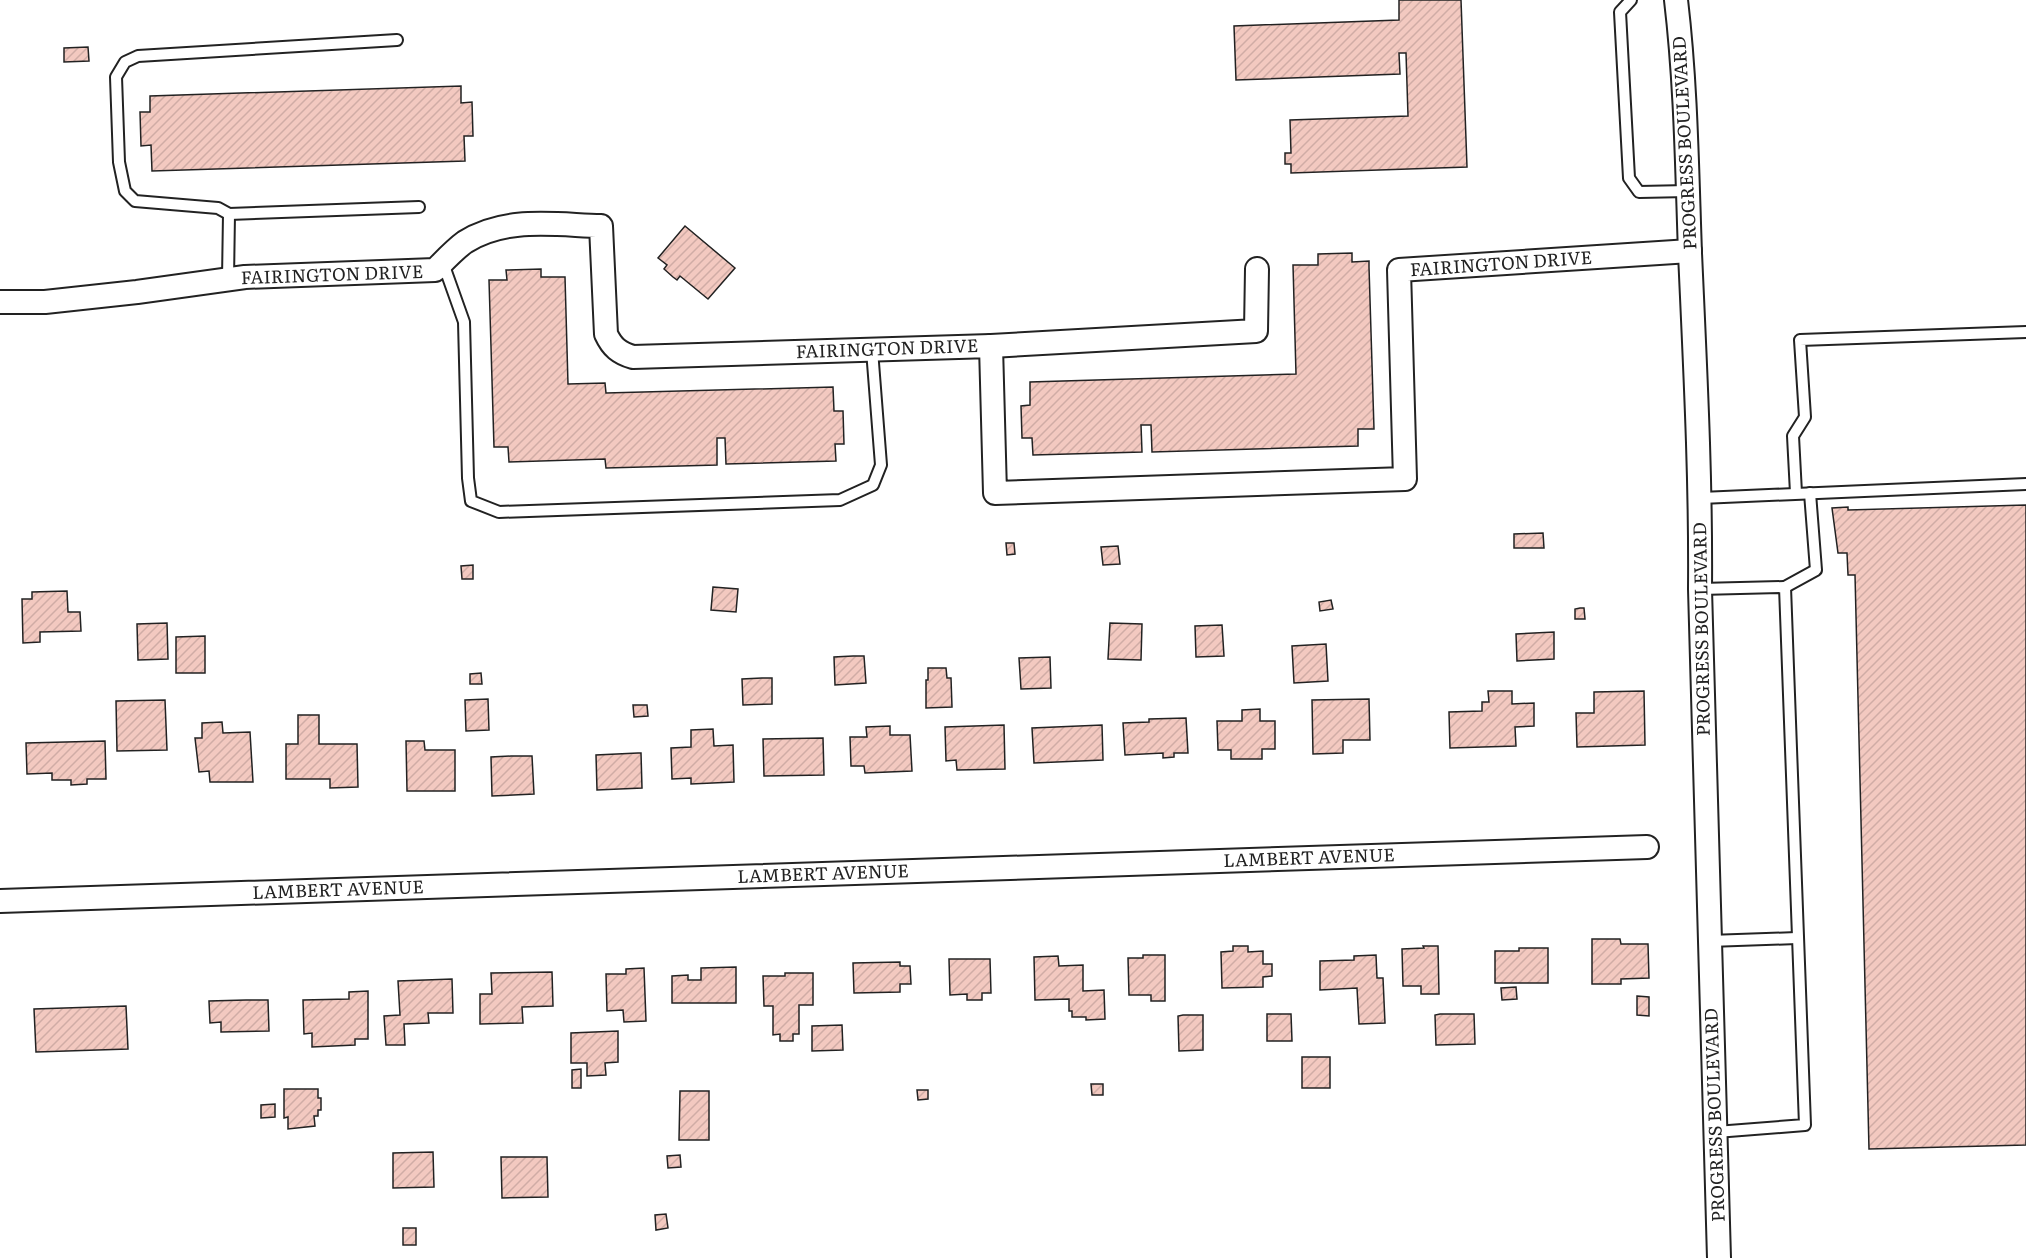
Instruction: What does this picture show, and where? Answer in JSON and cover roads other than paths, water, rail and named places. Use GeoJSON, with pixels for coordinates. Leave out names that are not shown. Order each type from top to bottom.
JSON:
{"type":"FeatureCollection","features":[{"type":"Feature","properties":{"kind":"street","name":"PROGRESS BOULEVARD"},"geometry":{"type":"LineString","coordinates":[[1676,0],[1681,46],[1689,191],[1701,498],[1700,589],[1719,1258]]}},
{"type":"Feature","properties":{"kind":"street","name":"FAIRINGTON DRIVE"},"geometry":{"type":"LineString","coordinates":[[0,302],[45,302],[245,277],[435,270],[465,242],[489,230],[513,224],[601,226],[606,334],[612,346],[622,354],[633,357],[991,346],[995,493],[1406,478],[1399,270],[1690,251]]}},
{"type":"Feature","properties":{"kind":"street"},"geometry":{"type":"LineString","coordinates":[[991,346],[1256,331],[1257,269]]}},
{"type":"Feature","properties":{"kind":"street","name":"LAMBERT AVENUE"},"geometry":{"type":"LineString","coordinates":[[0,901],[1647,847]]}},
{"type":"Feature","properties":{"kind":"lane"},"geometry":{"type":"LineString","coordinates":[[1631,0],[1620,12],[1629,178],[1639,192],[1689,191]]}},
{"type":"Feature","properties":{"kind":"lane"},"geometry":{"type":"LineString","coordinates":[[397,40],[138,56],[125,62],[116,77],[119,162],[125,191],[135,201],[218,208],[229,214],[419,207]]}},
{"type":"Feature","properties":{"kind":"lane"},"geometry":{"type":"LineString","coordinates":[[228,279],[229,214]]}},
{"type":"Feature","properties":{"kind":"lane"},"geometry":{"type":"LineString","coordinates":[[443,263],[464,322],[468,478],[471,501],[500,512],[840,500],[873,485],[881,465],[872,350]]}},
{"type":"Feature","properties":{"kind":"lane"},"geometry":{"type":"LineString","coordinates":[[1796,494],[1793,436],[1805,417],[1800,339],[2026,332]]}},
{"type":"Feature","properties":{"kind":"lane"},"geometry":{"type":"LineString","coordinates":[[1701,498],[2026,484]]}},
{"type":"Feature","properties":{"kind":"lane"},"geometry":{"type":"LineString","coordinates":[[1700,589],[1785,587],[1816,570],[1810,493]]}},
{"type":"Feature","properties":{"kind":"lane"},"geometry":{"type":"LineString","coordinates":[[1716,1132],[1805,1125],[1785,587]]}},
{"type":"Feature","properties":{"kind":"lane"},"geometry":{"type":"LineString","coordinates":[[1709,941],[1797,938]]}}]}
